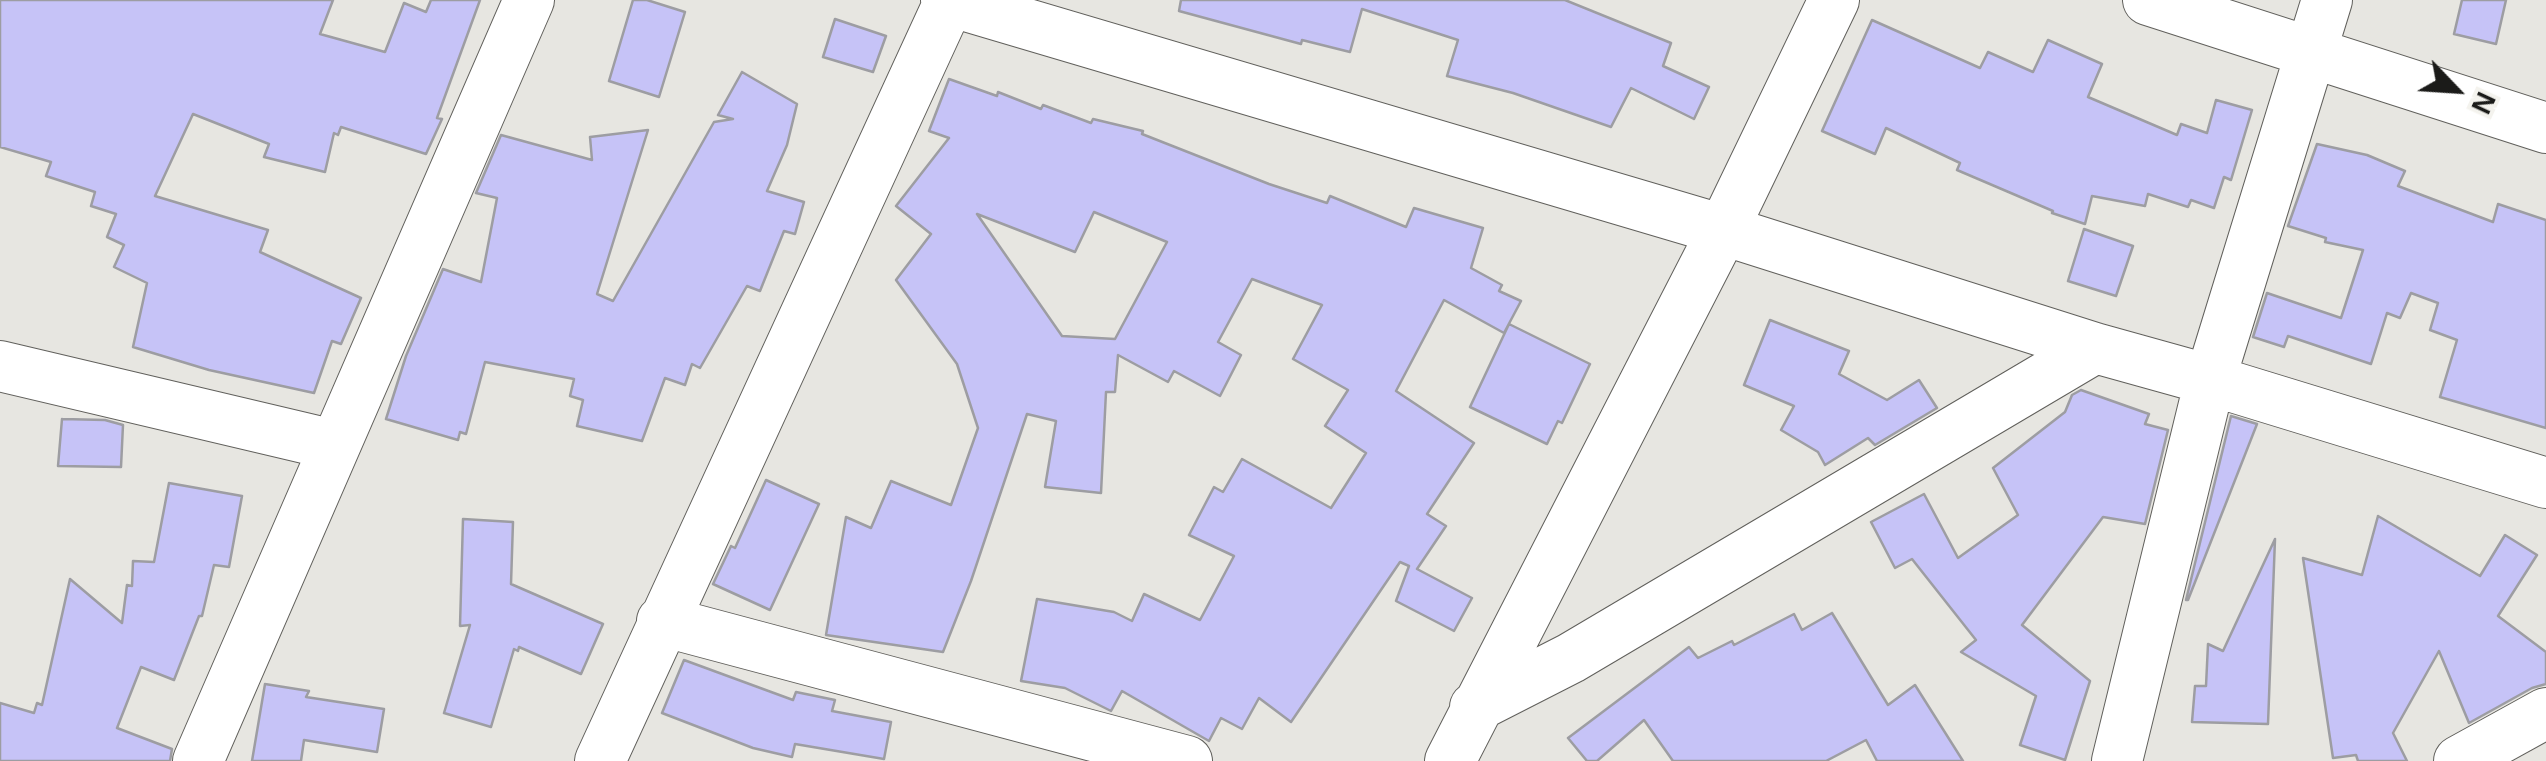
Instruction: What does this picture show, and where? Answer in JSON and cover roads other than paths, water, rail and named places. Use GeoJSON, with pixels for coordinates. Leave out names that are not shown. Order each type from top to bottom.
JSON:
{"type":"FeatureCollection","features":[{"type":"Feature","properties":{"kind":"street"},"geometry":{"type":"LineString","coordinates":[[198,761],[530,0]]}},
{"type":"Feature","properties":{"kind":"street"},"geometry":{"type":"LineString","coordinates":[[600,761],[949,0],[1722,230],[2546,484]]}},
{"type":"Feature","properties":{"kind":"street"},"geometry":{"type":"LineString","coordinates":[[1450,761],[1722,230],[1834,0]]}},
{"type":"Feature","properties":{"kind":"street"},"geometry":{"type":"LineString","coordinates":[[2148,0],[2546,128]]}},
{"type":"Feature","properties":{"kind":"street"},"geometry":{"type":"LineString","coordinates":[[2116,761],[2210,380],[2327,0]]}},
{"type":"Feature","properties":{"kind":"street"},"geometry":{"type":"LineString","coordinates":[[1476,707],[1588,648],[2095,348]]}},
{"type":"Feature","properties":{"kind":"street"},"geometry":{"type":"LineString","coordinates":[[0,366],[334,444]]}},
{"type":"Feature","properties":{"kind":"street"},"geometry":{"type":"LineString","coordinates":[[662,621],[1186,761]]}},
{"type":"Feature","properties":{"kind":"street"},"geometry":{"type":"LineString","coordinates":[[2459,761],[2546,713]]}}]}
